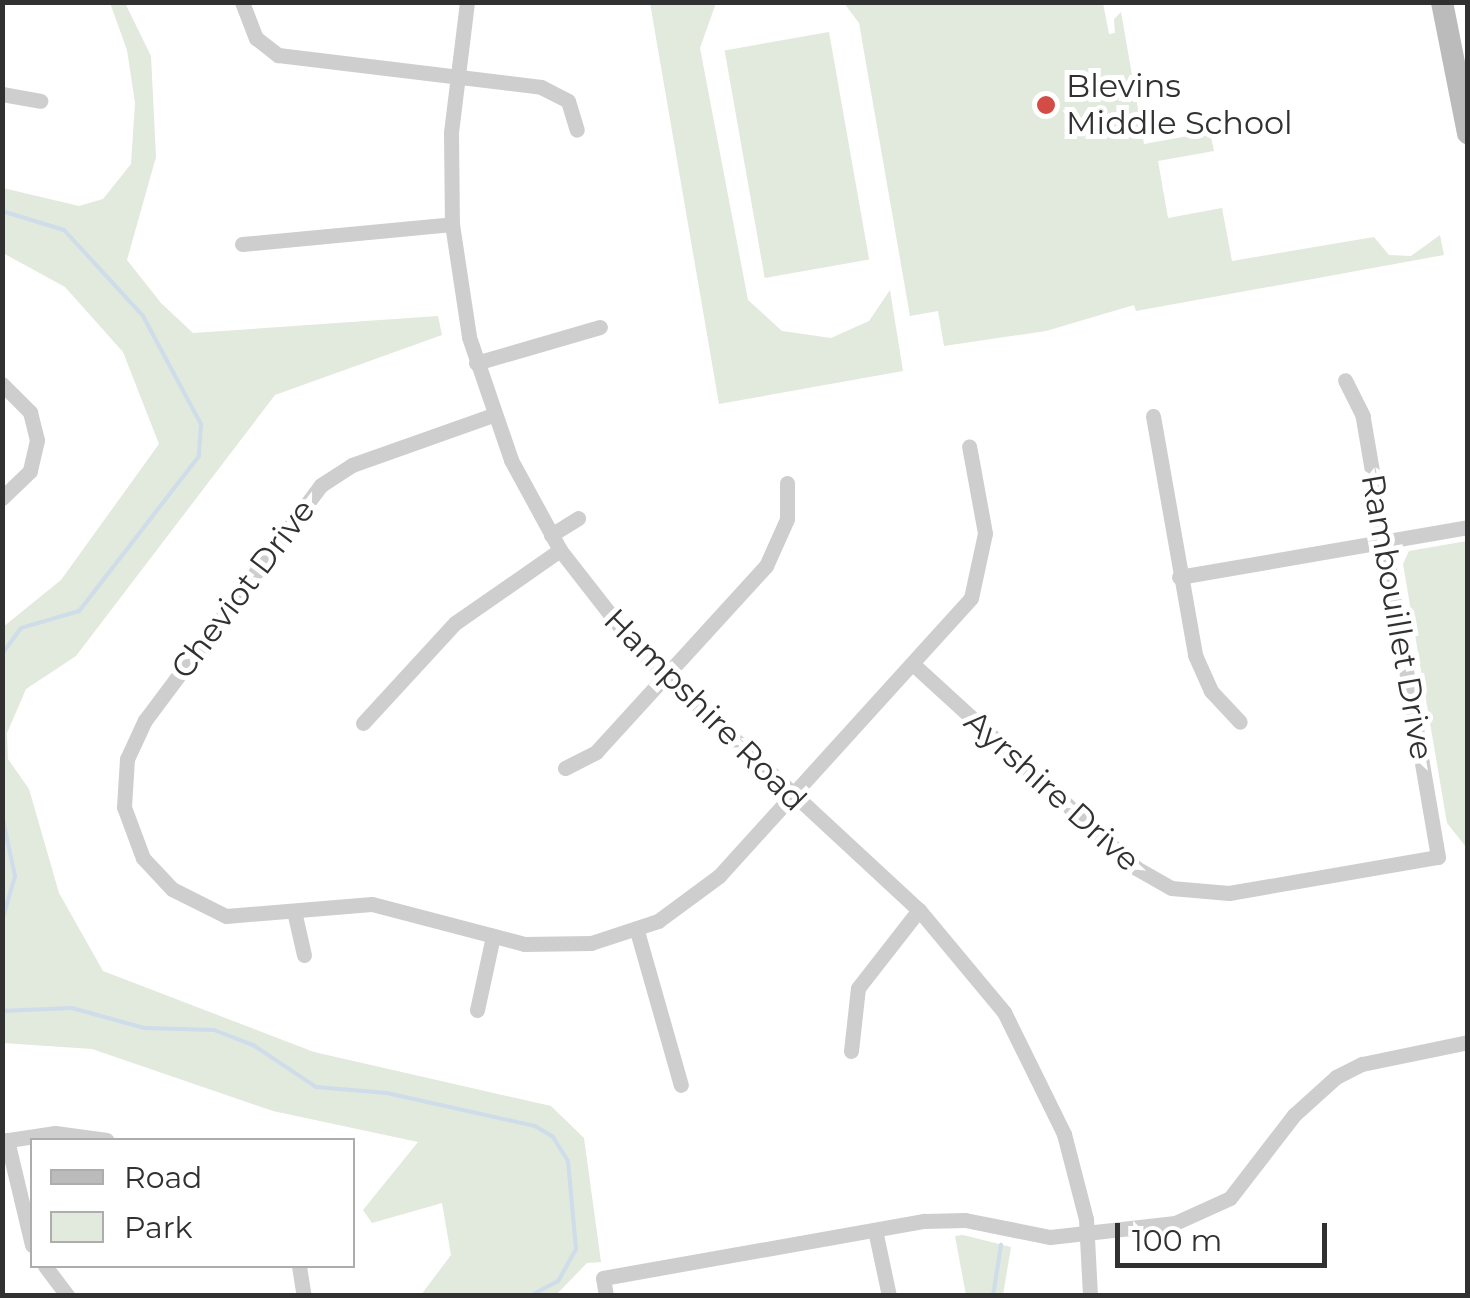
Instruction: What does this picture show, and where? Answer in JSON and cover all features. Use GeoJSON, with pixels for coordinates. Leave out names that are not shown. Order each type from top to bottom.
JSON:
{"type":"FeatureCollection","features":[{"type":"Feature","properties":{"kind":"main road"},"geometry":{"type":"LineString","coordinates":[[1442,2],[1468,133]]}},
{"type":"Feature","properties":{"kind":"street"},"geometry":{"type":"LineString","coordinates":[[242,2],[256,38],[278,54],[556,91],[568,100],[577,130]]}},
{"type":"Feature","properties":{"kind":"street","name":"Hampshire Road"},"geometry":{"type":"LineString","coordinates":[[467,2],[458,79],[452,224],[476,363],[493,415],[550,535],[590,594],[666,677],[919,910],[992,996],[1048,1091],[1088,1235],[1090,1296]]}},
{"type":"Feature","properties":{"kind":"street"},"geometry":{"type":"LineString","coordinates":[[2,94],[40,101]]}},
{"type":"Feature","properties":{"kind":"street"},"geometry":{"type":"LineString","coordinates":[[242,244],[452,224]]}},
{"type":"Feature","properties":{"kind":"street"},"geometry":{"type":"LineString","coordinates":[[476,363],[600,327]]}},
{"type":"Feature","properties":{"kind":"street","name":"Rambouillet Drive"},"geometry":{"type":"LineString","coordinates":[[1345,380],[1364,416],[1438,857]]}},
{"type":"Feature","properties":{"kind":"street"},"geometry":{"type":"LineString","coordinates":[[2,384],[30,412],[37,440],[30,471],[2,498]]}},
{"type":"Feature","properties":{"kind":"street","name":"Cheviot Drive"},"geometry":{"type":"LineString","coordinates":[[294,911],[226,916],[190,900],[143,858],[124,808],[126,758],[145,720],[322,485],[352,465],[493,415]]}},
{"type":"Feature","properties":{"kind":"street"},"geometry":{"type":"LineString","coordinates":[[1153,416],[1179,577],[1201,672],[1226,714],[1240,722]]}},
{"type":"Feature","properties":{"kind":"street"},"geometry":{"type":"LineString","coordinates":[[304,956],[294,911],[346,903],[403,908],[493,936],[568,945],[637,931],[701,894],[916,666],[966,607],[984,562],[969,446]]}},
{"type":"Feature","properties":{"kind":"street"},"geometry":{"type":"LineString","coordinates":[[565,768],[596,752],[776,551],[788,520],[788,482]]}},
{"type":"Feature","properties":{"kind":"street"},"geometry":{"type":"LineString","coordinates":[[550,535],[578,518]]}},
{"type":"Feature","properties":{"kind":"street"},"geometry":{"type":"LineString","coordinates":[[1179,577],[1468,527]]}},
{"type":"Feature","properties":{"kind":"street"},"geometry":{"type":"LineString","coordinates":[[363,723],[446,632],[560,550]]}},
{"type":"Feature","properties":{"kind":"street","name":"Ayrshire Drive"},"geometry":{"type":"LineString","coordinates":[[916,666],[1136,868],[1172,888],[1230,893],[1438,857]]}},
{"type":"Feature","properties":{"kind":"street"},"geometry":{"type":"LineString","coordinates":[[851,1051],[858,988],[919,910]]}},
{"type":"Feature","properties":{"kind":"street"},"geometry":{"type":"LineString","coordinates":[[637,931],[682,1085]]}},
{"type":"Feature","properties":{"kind":"street"},"geometry":{"type":"LineString","coordinates":[[477,1010],[493,936]]}},
{"type":"Feature","properties":{"kind":"street"},"geometry":{"type":"LineString","coordinates":[[606,1296],[603,1278],[944,1218],[1050,1237],[1175,1223],[1214,1208],[1247,1182],[1294,1115],[1336,1077],[1362,1064],[1468,1042]]}},
{"type":"Feature","properties":{"kind":"street"},"geometry":{"type":"LineString","coordinates":[[30,1237],[5,1141],[56,1133],[92,1138]]}},
{"type":"Feature","properties":{"kind":"street"},"geometry":{"type":"LineString","coordinates":[[875,1230],[889,1296]]}},
{"type":"Feature","properties":{"kind":"street"},"geometry":{"type":"LineString","coordinates":[[47,1268],[68,1296]]}},
{"type":"Feature","properties":{"kind":"street"},"geometry":{"type":"LineString","coordinates":[[299,1268],[304,1296]]}},
{"type":"Feature","properties":{"kind":"green space"},"geometry":{"type":"Polygon","coordinates":[[[110,3],[125,3],[151,56],[156,157],[127,260],[161,303],[193,333],[438,316],[442,335],[275,395],[76,656],[26,689],[7,733],[8,759],[29,789],[59,893],[103,971],[314,1052],[551,1106],[584,1138],[601,1262],[587,1263],[556,1295],[421,1295],[451,1255],[442,1203],[372,1223],[363,1210],[418,1142],[273,1111],[92,1049],[3,1043],[3,627],[61,580],[159,444],[123,352],[65,287],[3,253],[3,188],[79,206],[103,199],[131,164],[135,103],[127,50],[110,3]]]}},
{"type":"Feature","properties":{"kind":"green space"},"geometry":{"type":"Polygon","coordinates":[[[650,3],[716,3],[700,48],[748,300],[782,331],[831,338],[869,321],[890,290],[903,371],[719,404],[650,3]]]}},
{"type":"Feature","properties":{"kind":"green space"},"geometry":{"type":"Polygon","coordinates":[[[844,3],[1103,3],[1109,34],[1115,33],[1114,19],[1121,12],[1144,144],[1210,132],[1214,151],[1158,161],[1168,218],[1222,208],[1232,261],[1374,237],[1389,255],[1411,256],[1440,235],[1444,255],[1136,311],[1134,305],[1046,331],[944,346],[938,311],[910,316],[859,23],[844,3]]]}},
{"type":"Feature","properties":{"kind":"green space"},"geometry":{"type":"Polygon","coordinates":[[[829,32],[869,259],[765,278],[725,50],[829,32]]]}},
{"type":"Feature","properties":{"kind":"green space"},"geometry":{"type":"Polygon","coordinates":[[[1468,541],[1467,862],[1466,847],[1447,823],[1403,564],[1409,551],[1468,541]]]}},
{"type":"Feature","properties":{"kind":"green space"},"geometry":{"type":"Polygon","coordinates":[[[955,1236],[1011,1247],[1003,1295],[966,1295],[955,1236]]]}},
{"type":"Feature","properties":{"kind":"waterway"},"geometry":{"type":"LineString","coordinates":[[2,211],[64,230],[143,316],[201,424],[199,456],[79,611],[21,628],[2,654]]}},
{"type":"Feature","properties":{"kind":"waterway"},"geometry":{"type":"LineString","coordinates":[[2,815],[15,876],[2,921]]}},
{"type":"Feature","properties":{"kind":"waterway"},"geometry":{"type":"LineString","coordinates":[[2,1011],[72,1008],[144,1028],[214,1030],[253,1045],[316,1087],[387,1093],[535,1126],[553,1137],[568,1161],[576,1249],[558,1281],[530,1296]]}},
{"type":"Feature","properties":{"kind":"waterway"},"geometry":{"type":"LineString","coordinates":[[993,1296],[1001,1245]]}},
{"type":"Feature","properties":{"kind":"place","name":"Blevins Middle School"},"geometry":{"type":"Point","coordinates":[1046,105]}}]}
